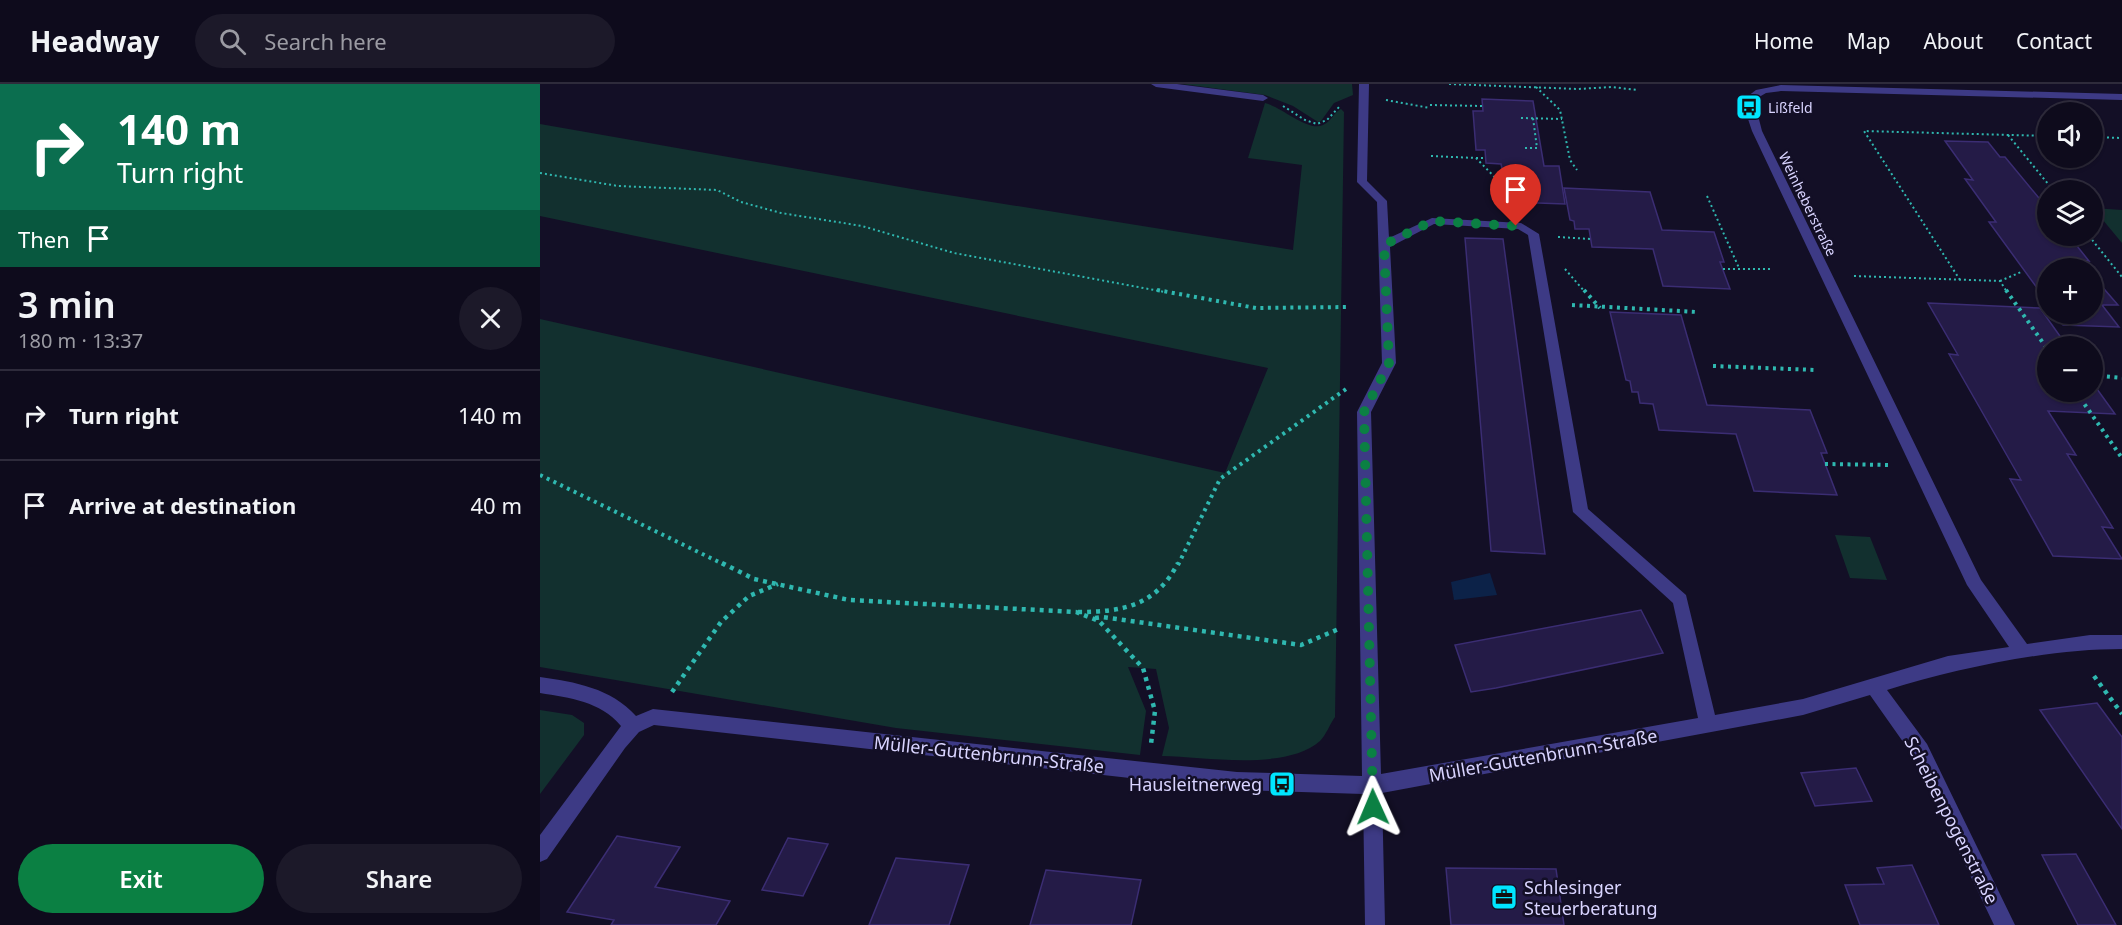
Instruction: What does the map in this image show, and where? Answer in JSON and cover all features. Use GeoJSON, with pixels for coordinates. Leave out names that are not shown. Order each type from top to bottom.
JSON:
{"type":"FeatureCollection","features":[{"type":"Feature","properties":{"kind":"street"},"geometry":{"type":"LineString","coordinates":[[1156,84],[1263,98]]}},
{"type":"Feature","properties":{"kind":"street"},"geometry":{"type":"LineString","coordinates":[[1364,84],[1362,182],[1382,201],[1389,363],[1364,412],[1375,925]]}},
{"type":"Feature","properties":{"kind":"street","name":"Weinheberstraße"},"geometry":{"type":"LineString","coordinates":[[2022,651],[1975,585],[1757,131],[1749,108],[1749,99],[1755,93],[1766,89],[1780,88],[2122,97]]}},
{"type":"Feature","properties":{"kind":"street"},"geometry":{"type":"LineString","coordinates":[[1384,245],[1432,221],[1516,226],[1528,229],[1533,234],[1581,512],[1680,600],[1708,724]]}},
{"type":"Feature","properties":{"kind":"street","name":"Müller-Guttenbrunn-Straße"},"geometry":{"type":"LineString","coordinates":[[653,717],[1282,784],[1373,785],[1803,707],[1948,664],[2090,642],[2122,642]]}},
{"type":"Feature","properties":{"kind":"street"},"geometry":{"type":"LineString","coordinates":[[540,685],[589,693],[623,713],[633,726]]}},
{"type":"Feature","properties":{"kind":"street","name":"Scheibenpogenstraße"},"geometry":{"type":"LineString","coordinates":[[1875,687],[1920,750],[2005,925]]}},
{"type":"Feature","properties":{"kind":"street"},"geometry":{"type":"LineString","coordinates":[[540,852],[619,742],[633,726],[653,717]]}},
{"type":"Feature","properties":{"kind":"path"},"geometry":{"type":"LineString","coordinates":[[1449,84],[1578,89],[1607,86],[1637,90]]}},
{"type":"Feature","properties":{"kind":"path"},"geometry":{"type":"LineString","coordinates":[[1536,87],[1560,110],[1570,160],[1577,170]]}},
{"type":"Feature","properties":{"kind":"path"},"geometry":{"type":"LineString","coordinates":[[1263,98],[1280,104],[1313,124],[1323,123],[1333,110],[1347,105]]}},
{"type":"Feature","properties":{"kind":"path"},"geometry":{"type":"LineString","coordinates":[[1384,99],[1430,106],[1483,106]]}},
{"type":"Feature","properties":{"kind":"path"},"geometry":{"type":"LineString","coordinates":[[1521,118],[1562,119]]}},
{"type":"Feature","properties":{"kind":"path"},"geometry":{"type":"LineString","coordinates":[[1525,148],[1536,148],[1533,118]]}},
{"type":"Feature","properties":{"kind":"path"},"geometry":{"type":"LineString","coordinates":[[1960,280],[1864,131],[2037,135]]}},
{"type":"Feature","properties":{"kind":"path"},"geometry":{"type":"LineString","coordinates":[[2008,134],[2045,180]]}},
{"type":"Feature","properties":{"kind":"path"},"geometry":{"type":"LineString","coordinates":[[2103,137],[2122,138]]}},
{"type":"Feature","properties":{"kind":"path"},"geometry":{"type":"LineString","coordinates":[[1431,156],[1486,158]]}},
{"type":"Feature","properties":{"kind":"path"},"geometry":{"type":"LineString","coordinates":[[1476,158],[1512,195],[1516,226]]}},
{"type":"Feature","properties":{"kind":"path"},"geometry":{"type":"LineString","coordinates":[[540,173],[618,186],[717,190],[741,202],[781,213],[862,226],[954,253],[1256,308],[1347,307]]}},
{"type":"Feature","properties":{"kind":"path"},"geometry":{"type":"LineString","coordinates":[[1512,195],[1522,196]]}},
{"type":"Feature","properties":{"kind":"path"},"geometry":{"type":"LineString","coordinates":[[1707,196],[1739,268]]}},
{"type":"Feature","properties":{"kind":"path"},"geometry":{"type":"LineString","coordinates":[[1564,237],[1591,239]]}},
{"type":"Feature","properties":{"kind":"path"},"geometry":{"type":"LineString","coordinates":[[2097,246],[2122,277]]}},
{"type":"Feature","properties":{"kind":"path"},"geometry":{"type":"LineString","coordinates":[[1536,247],[1554,257],[1601,308]]}},
{"type":"Feature","properties":{"kind":"path"},"geometry":{"type":"LineString","coordinates":[[1723,269],[1773,269]]}},
{"type":"Feature","properties":{"kind":"path"},"geometry":{"type":"LineString","coordinates":[[1849,276],[2000,281],[2021,273]]}},
{"type":"Feature","properties":{"kind":"path"},"geometry":{"type":"LineString","coordinates":[[2000,281],[2038,336]]}},
{"type":"Feature","properties":{"kind":"path"},"geometry":{"type":"LineString","coordinates":[[1545,301],[1601,308],[1697,312]]}},
{"type":"Feature","properties":{"kind":"path"},"geometry":{"type":"LineString","coordinates":[[1713,366],[1816,369]]}},
{"type":"Feature","properties":{"kind":"path"},"geometry":{"type":"LineString","coordinates":[[2103,376],[2122,378]]}},
{"type":"Feature","properties":{"kind":"path"},"geometry":{"type":"LineString","coordinates":[[540,475],[754,579],[849,600],[1076,612],[1117,611],[1139,604],[1162,590],[1171,579],[1189,542],[1196,521],[1212,489],[1220,479],[1347,388]]}},
{"type":"Feature","properties":{"kind":"path"},"geometry":{"type":"LineString","coordinates":[[2083,402],[2122,458]]}},
{"type":"Feature","properties":{"kind":"path"},"geometry":{"type":"LineString","coordinates":[[1825,464],[1918,466]]}},
{"type":"Feature","properties":{"kind":"path"},"geometry":{"type":"LineString","coordinates":[[653,717],[721,622],[749,596],[778,584]]}},
{"type":"Feature","properties":{"kind":"path"},"geometry":{"type":"LineString","coordinates":[[1076,612],[1093,619],[1115,637],[1143,668],[1155,711],[1147,771]]}},
{"type":"Feature","properties":{"kind":"path"},"geometry":{"type":"LineString","coordinates":[[1093,619],[1102,616],[1301,645],[1347,626]]}},
{"type":"Feature","properties":{"kind":"path"},"geometry":{"type":"LineString","coordinates":[[2094,676],[2122,714]]}},
{"type":"Feature","properties":{"kind":"green space"},"geometry":{"type":"Polygon","coordinates":[[[1182,84],[1352,84],[1353,95],[1334,103],[1318,122],[1293,106],[1265,95],[1182,84]]]}},
{"type":"Feature","properties":{"kind":"green space"},"geometry":{"type":"Polygon","coordinates":[[[1265,103],[1303,122],[1317,126],[1326,124],[1341,109],[1344,112],[1335,717],[1320,741],[1305,750],[1267,759],[1222,760],[1162,756],[1169,728],[1156,669],[1128,667],[1146,711],[1140,755],[896,728],[540,667],[540,319],[1225,473],[1268,368],[540,216],[540,124],[923,191],[1293,250],[1302,165],[1248,158],[1265,103]]]}},
{"type":"Feature","properties":{"kind":"green space"},"geometry":{"type":"Polygon","coordinates":[[[2103,209],[2122,210],[2122,243],[2103,220],[2103,209]]]}},
{"type":"Feature","properties":{"kind":"green space"},"geometry":{"type":"Polygon","coordinates":[[[1835,535],[1870,537],[1887,580],[1850,578],[1835,535]]]}},
{"type":"Feature","properties":{"kind":"green space"},"geometry":{"type":"Polygon","coordinates":[[[540,710],[572,715],[584,723],[584,735],[540,794],[540,710]]]}},
{"type":"Feature","properties":{"kind":"water"},"geometry":{"type":"Polygon","coordinates":[[[1490,573],[1497,595],[1454,600],[1451,582],[1490,573]]]}},
{"type":"Feature","properties":{"kind":"building"},"geometry":{"type":"Polygon","coordinates":[[[1482,99],[1533,101],[1544,166],[1559,166],[1565,204],[1512,202],[1509,180],[1505,180],[1501,164],[1486,163],[1485,150],[1476,150],[1473,111],[1483,111],[1482,99]]]}},
{"type":"Feature","properties":{"kind":"building"},"geometry":{"type":"Polygon","coordinates":[[[1945,141],[1988,142],[2000,157],[2005,157],[2037,196],[2037,246],[2077,246],[2087,258],[2037,258],[2037,288],[1989,222],[1996,222],[1965,179],[1973,180],[1945,141]]]}},
{"type":"Feature","properties":{"kind":"building"},"geometry":{"type":"Polygon","coordinates":[[[1564,188],[1650,192],[1662,230],[1714,232],[1724,262],[1720,262],[1730,289],[1663,286],[1653,249],[1592,247],[1589,229],[1575,229],[1574,221],[1570,220],[1564,188]]]}},
{"type":"Feature","properties":{"kind":"building"},"geometry":{"type":"Polygon","coordinates":[[[1465,238],[1503,239],[1545,554],[1491,551],[1465,238]]]}},
{"type":"Feature","properties":{"kind":"building"},"geometry":{"type":"Polygon","coordinates":[[[2103,288],[2118,305],[2103,305],[2103,288]]]}},
{"type":"Feature","properties":{"kind":"building"},"geometry":{"type":"Polygon","coordinates":[[[1928,303],[2037,308],[2037,324],[2051,324],[2060,336],[2037,336],[2037,402],[2103,402],[2103,397],[2115,414],[2048,411],[2076,455],[2067,454],[2113,528],[2102,527],[2122,559],[2053,556],[2010,479],[2021,480],[1949,354],[1958,355],[1928,303]]]}},
{"type":"Feature","properties":{"kind":"building"},"geometry":{"type":"Polygon","coordinates":[[[2103,306],[2119,327],[2063,325],[2103,324],[2103,306]]]}},
{"type":"Feature","properties":{"kind":"building"},"geometry":{"type":"Polygon","coordinates":[[[1610,312],[1681,315],[1707,405],[1810,410],[1827,453],[1821,453],[1837,495],[1754,491],[1736,434],[1659,430],[1653,404],[1640,403],[1638,392],[1632,392],[1630,381],[1626,380],[1610,312]]]}},
{"type":"Feature","properties":{"kind":"building"},"geometry":{"type":"Polygon","coordinates":[[[1641,610],[1663,653],[1496,688],[1471,692],[1455,645],[1641,610]]]}},
{"type":"Feature","properties":{"kind":"building"},"geometry":{"type":"Polygon","coordinates":[[[2097,703],[2122,737],[2122,829],[2040,710],[2097,703]]]}},
{"type":"Feature","properties":{"kind":"building"},"geometry":{"type":"Polygon","coordinates":[[[1856,768],[1872,801],[1815,806],[1801,773],[1856,768]]]}},
{"type":"Feature","properties":{"kind":"building"},"geometry":{"type":"Polygon","coordinates":[[[617,836],[680,847],[655,887],[730,901],[716,925],[611,925],[614,920],[567,912],[617,836]]]}},
{"type":"Feature","properties":{"kind":"building"},"geometry":{"type":"Polygon","coordinates":[[[788,838],[828,844],[803,896],[762,890],[788,838]]]}},
{"type":"Feature","properties":{"kind":"building"},"geometry":{"type":"Polygon","coordinates":[[[2076,854],[2116,925],[2078,925],[2042,855],[2076,854]]]}},
{"type":"Feature","properties":{"kind":"building"},"geometry":{"type":"Polygon","coordinates":[[[896,858],[969,865],[949,925],[869,925],[896,858]]]}},
{"type":"Feature","properties":{"kind":"building"},"geometry":{"type":"Polygon","coordinates":[[[1912,865],[1939,925],[1860,925],[1845,885],[1884,884],[1877,868],[1912,865]]]}},
{"type":"Feature","properties":{"kind":"building","name":"Schlesinger Steuerberatung"},"geometry":{"type":"Polygon","coordinates":[[[1446,868],[1556,869],[1564,925],[1451,925],[1446,868]]]}},
{"type":"Feature","properties":{"kind":"building"},"geometry":{"type":"Polygon","coordinates":[[[1046,870],[1141,880],[1131,925],[1030,925],[1046,870]]]}},
{"type":"Feature","properties":{"kind":"place","name":"Lißfeld"},"geometry":{"type":"Point","coordinates":[1749,107]}},
{"type":"Feature","properties":{"kind":"place","name":"Hausleitnerweg"},"geometry":{"type":"Point","coordinates":[1282,784]}},
{"type":"Feature","properties":{"kind":"place","name":"Schlesinger Steuerberatung"},"geometry":{"type":"Point","coordinates":[1504,897]}},
{"type":"Feature","properties":{"kind":"route"},"geometry":{"type":"LineString","coordinates":[[1373,807],[1364,412],[1389,363],[1384,245],[1432,221],[1516,226]]}}]}
